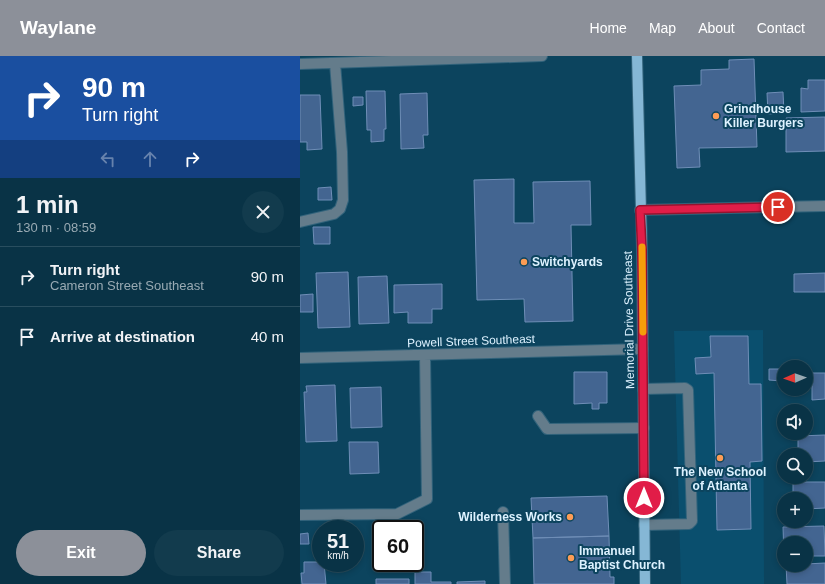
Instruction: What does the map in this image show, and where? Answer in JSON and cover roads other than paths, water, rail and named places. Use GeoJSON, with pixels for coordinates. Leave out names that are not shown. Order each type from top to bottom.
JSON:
{"type":"FeatureCollection","features":[{"type":"Feature","properties":{"kind":"main road","name":"Memorial Drive Southeast"},"geometry":{"type":"LineString","coordinates":[[637,56],[643,349],[645,584]]}},
{"type":"Feature","properties":{"kind":"street"},"geometry":{"type":"LineString","coordinates":[[300,64],[542,56]]}},
{"type":"Feature","properties":{"kind":"street"},"geometry":{"type":"LineString","coordinates":[[300,222],[334,214],[340,208],[343,200],[342,152],[334,63]]}},
{"type":"Feature","properties":{"kind":"street"},"geometry":{"type":"LineString","coordinates":[[640,210],[825,206]]}},
{"type":"Feature","properties":{"kind":"street","name":"Powell Street Southeast"},"geometry":{"type":"LineString","coordinates":[[300,358],[643,349]]}},
{"type":"Feature","properties":{"kind":"street"},"geometry":{"type":"LineString","coordinates":[[300,514],[397,514],[427,499],[425,355]]}},
{"type":"Feature","properties":{"kind":"street"},"geometry":{"type":"LineString","coordinates":[[643,389],[685,388],[688,390],[692,521],[689,524],[644,525]]}},
{"type":"Feature","properties":{"kind":"street"},"geometry":{"type":"LineString","coordinates":[[538,416],[547,429],[644,428]]}},
{"type":"Feature","properties":{"kind":"street"},"geometry":{"type":"LineString","coordinates":[[503,512],[505,584]]}},
{"type":"Feature","properties":{"kind":"place","name":"Grindhouse Killer Burgers"},"geometry":{"type":"Point","coordinates":[716,116]}},
{"type":"Feature","properties":{"kind":"place","name":"Switchyards"},"geometry":{"type":"Point","coordinates":[524,262]}},
{"type":"Feature","properties":{"kind":"place","name":"The New School of Atlanta"},"geometry":{"type":"Point","coordinates":[720,458]}},
{"type":"Feature","properties":{"kind":"place","name":"Wilderness Works"},"geometry":{"type":"Point","coordinates":[570,517]}},
{"type":"Feature","properties":{"kind":"place","name":"Immanuel Baptist Church"},"geometry":{"type":"Point","coordinates":[571,558]}}]}
